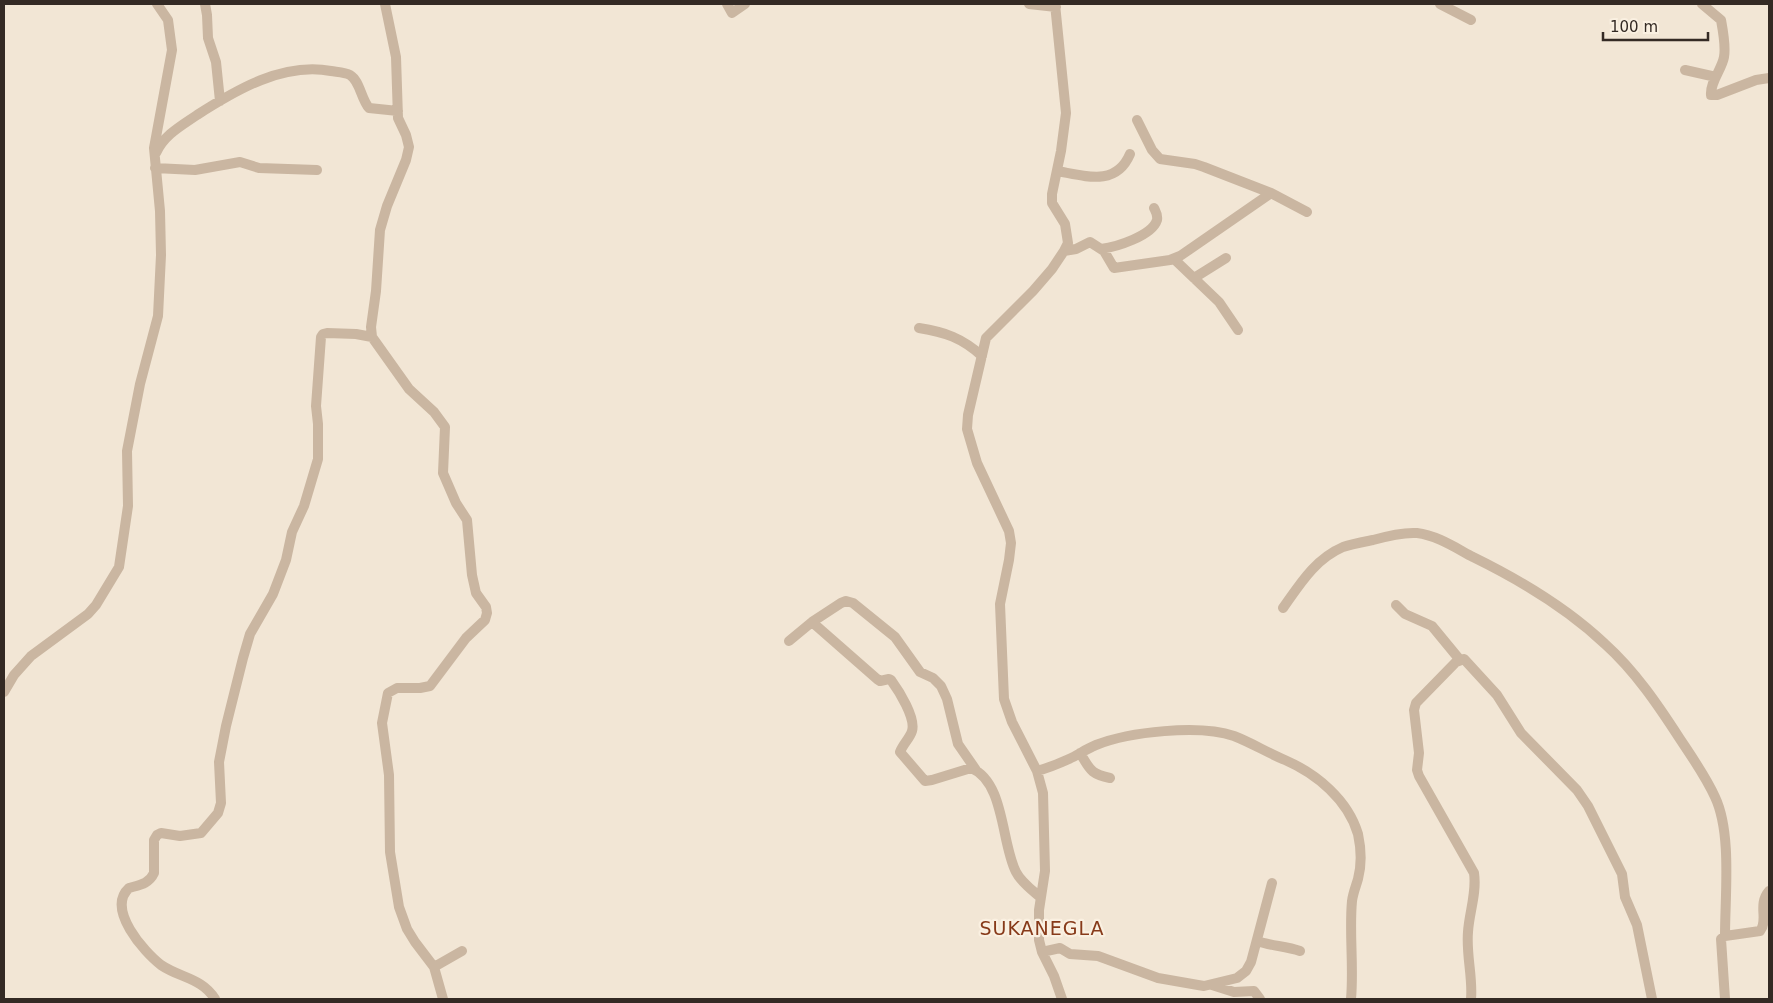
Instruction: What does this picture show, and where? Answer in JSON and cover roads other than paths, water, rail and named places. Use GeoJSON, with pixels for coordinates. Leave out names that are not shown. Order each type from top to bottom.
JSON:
{"type":"FeatureCollection","features":[{"type":"Feature","properties":{"kind":"street"},"geometry":{"type":"LineString","coordinates":[[4,692],[14,675],[31,656],[88,614],[96,605],[119,567],[128,506],[127,451],[140,384],[158,316],[160,212],[154,156],[160,106],[172,50],[168,20],[157,4]]}},
{"type":"Feature","properties":{"kind":"street"},"geometry":{"type":"LineString","coordinates":[[205,4],[208,38],[216,62],[220,101]]}},
{"type":"Feature","properties":{"kind":"street"},"geometry":{"type":"LineString","coordinates":[[385,4],[396,57],[399,121],[406,135],[409,147],[380,230],[376,291],[371,327],[372,337],[410,389],[434,412],[445,427],[443,473],[456,503],[467,520],[472,575],[476,593],[486,608],[487,614],[485,620],[466,638],[430,686],[394,689],[386,696],[382,723],[389,776],[390,852],[399,907],[407,929],[434,967],[443,999]]}},
{"type":"Feature","properties":{"kind":"street"},"geometry":{"type":"LineString","coordinates":[[727,4],[732,12],[745,4]]}},
{"type":"Feature","properties":{"kind":"street"},"geometry":{"type":"LineString","coordinates":[[1029,4],[1055,5],[1066,113],[1052,203],[1065,224],[1068,242],[1052,269],[1034,291],[988,334],[968,415],[967,430],[977,463],[1009,531],[1011,543],[1009,560],[1000,604],[1004,699],[1009,716],[1037,771],[1043,793],[1045,870],[1040,897],[1040,940],[1042,952],[1054,976],[1062,999]]}},
{"type":"Feature","properties":{"kind":"street"},"geometry":{"type":"LineString","coordinates":[[1440,4],[1471,20]]}},
{"type":"Feature","properties":{"kind":"street"},"geometry":{"type":"LineString","coordinates":[[1702,4],[1719,17],[1722,24],[1725,55],[1710,93],[1711,95],[1714,96],[1756,80],[1769,78]]}},
{"type":"Feature","properties":{"kind":"street"},"geometry":{"type":"LineString","coordinates":[[154,156],[163,140],[170,134],[220,101],[255,82],[306,69],[314,68],[350,75],[369,108],[398,111]]}},
{"type":"Feature","properties":{"kind":"street"},"geometry":{"type":"LineString","coordinates":[[1685,70],[1716,77]]}},
{"type":"Feature","properties":{"kind":"street"},"geometry":{"type":"LineString","coordinates":[[1137,120],[1152,150],[1160,159],[1195,164],[1271,192],[1307,212]]}},
{"type":"Feature","properties":{"kind":"street"},"geometry":{"type":"LineString","coordinates":[[1057,171],[1084,176],[1104,177],[1122,168],[1130,154]]}},
{"type":"Feature","properties":{"kind":"street"},"geometry":{"type":"LineString","coordinates":[[155,168],[195,170],[240,162],[259,168],[317,170]]}},
{"type":"Feature","properties":{"kind":"street"},"geometry":{"type":"LineString","coordinates":[[1064,251],[1076,249],[1088,242],[1101,249],[1114,268],[1174,259],[1271,192]]}},
{"type":"Feature","properties":{"kind":"street"},"geometry":{"type":"LineString","coordinates":[[1101,249],[1118,246],[1147,231],[1157,219],[1154,208]]}},
{"type":"Feature","properties":{"kind":"street"},"geometry":{"type":"LineString","coordinates":[[1194,278],[1226,258]]}},
{"type":"Feature","properties":{"kind":"street"},"geometry":{"type":"LineString","coordinates":[[1174,259],[1219,302],[1238,330]]}},
{"type":"Feature","properties":{"kind":"street"},"geometry":{"type":"LineString","coordinates":[[918,328],[946,333],[966,343],[982,356]]}},
{"type":"Feature","properties":{"kind":"street"},"geometry":{"type":"LineString","coordinates":[[215,999],[210,990],[194,980],[162,966],[147,952],[128,926],[123,915],[123,899],[129,888],[147,883],[152,878],[154,873],[154,840],[157,835],[198,834],[204,831],[218,813],[221,803],[220,762],[226,726],[242,658],[250,634],[273,594],[286,560],[292,532],[304,506],[318,459],[316,406],[321,337],[322,334],[327,333],[356,334],[372,337]]}},
{"type":"Feature","properties":{"kind":"street"},"geometry":{"type":"LineString","coordinates":[[1283,608],[1312,568],[1325,557],[1344,547],[1408,533],[1433,537],[1487,564],[1534,590],[1576,620],[1606,644],[1634,674],[1660,709],[1716,797],[1723,820],[1726,857],[1725,936]]}},
{"type":"Feature","properties":{"kind":"street"},"geometry":{"type":"LineString","coordinates":[[789,641],[812,622],[841,603],[849,602],[890,633],[904,648],[920,672],[933,678],[945,693],[958,744],[994,795],[1016,873],[1040,897]]}},
{"type":"Feature","properties":{"kind":"street"},"geometry":{"type":"LineString","coordinates":[[1396,605],[1405,614],[1432,626],[1460,660]]}},
{"type":"Feature","properties":{"kind":"street"},"geometry":{"type":"LineString","coordinates":[[812,622],[877,679],[891,680],[910,713],[913,725],[911,734],[900,752],[926,781],[971,768],[976,770]]}},
{"type":"Feature","properties":{"kind":"street"},"geometry":{"type":"LineString","coordinates":[[1471,999],[1472,990],[1467,953],[1474,873],[1418,773],[1419,752],[1414,710],[1418,700],[1460,660],[1464,659],[1468,661],[1497,695],[1521,733],[1577,790],[1588,806],[1622,874],[1625,898],[1637,925],[1652,999]]}},
{"type":"Feature","properties":{"kind":"street"},"geometry":{"type":"LineString","coordinates":[[1037,771],[1056,765],[1095,746],[1129,737],[1159,732],[1208,731],[1234,736],[1301,767],[1330,790],[1348,811],[1357,832],[1361,852],[1359,877],[1352,900],[1351,999]]}},
{"type":"Feature","properties":{"kind":"street"},"geometry":{"type":"LineString","coordinates":[[1080,753],[1092,772],[1110,778]]}},
{"type":"Feature","properties":{"kind":"street"},"geometry":{"type":"LineString","coordinates":[[1042,952],[1062,949],[1070,954],[1102,957],[1158,978],[1194,985],[1211,984],[1237,978],[1246,972],[1257,941],[1272,883]]}},
{"type":"Feature","properties":{"kind":"street"},"geometry":{"type":"LineString","coordinates":[[1725,999],[1721,939],[1725,936],[1756,932],[1762,929],[1763,902],[1769,891]]}},
{"type":"Feature","properties":{"kind":"street"},"geometry":{"type":"LineString","coordinates":[[1257,941],[1300,951]]}},
{"type":"Feature","properties":{"kind":"street"},"geometry":{"type":"LineString","coordinates":[[434,967],[462,951]]}},
{"type":"Feature","properties":{"kind":"street"},"geometry":{"type":"LineString","coordinates":[[1211,984],[1234,992],[1254,991],[1260,999]]}},
{"type":"Feature","properties":{"kind":"district","name":"SUKANEGLA"},"geometry":{"type":"Point","coordinates":[1042,928]}}]}
